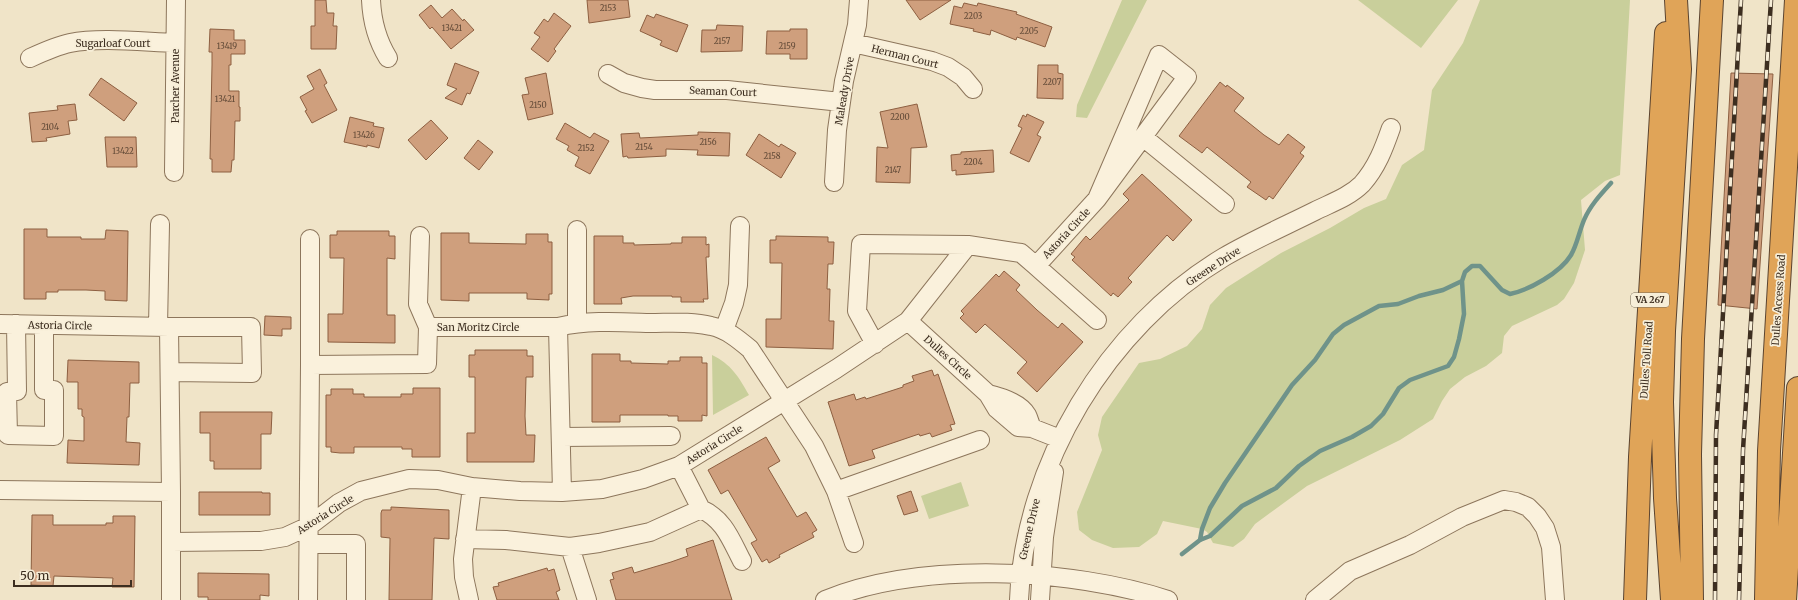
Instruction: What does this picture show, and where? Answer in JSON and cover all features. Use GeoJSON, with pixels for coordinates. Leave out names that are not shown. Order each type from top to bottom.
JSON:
{"type":"FeatureCollection","features":[{"type":"Feature","properties":{"kind":"highway","name":"Dulles Toll Road"},"geometry":{"type":"LineString","coordinates":[[1635,600],[1640,457],[1668,0]]}},
{"type":"Feature","properties":{"kind":"highway"},"geometry":{"type":"LineString","coordinates":[[1672,600],[1665,498],[1662,402],[1664,331],[1680,68],[1676,0]]}},
{"type":"Feature","properties":{"kind":"highway"},"geometry":{"type":"LineString","coordinates":[[1692,600],[1690,454],[1693,339],[1712,0]]}},
{"type":"Feature","properties":{"kind":"highway","name":"Dulles Access Road"},"geometry":{"type":"LineString","coordinates":[[1766,600],[1769,451],[1796,0]]}},
{"type":"Feature","properties":{"kind":"highway"},"geometry":{"type":"LineString","coordinates":[[1785,600],[1798,388]]}},
{"type":"Feature","properties":{"kind":"street","name":"Parcher Avenue"},"geometry":{"type":"LineString","coordinates":[[174,172],[176,0]]}},
{"type":"Feature","properties":{"kind":"street"},"geometry":{"type":"LineString","coordinates":[[371,0],[374,27],[380,46],[388,58]]}},
{"type":"Feature","properties":{"kind":"street","name":"Maleady Drive"},"geometry":{"type":"LineString","coordinates":[[834,182],[837,130],[844,81],[857,25],[859,0]]}},
{"type":"Feature","properties":{"kind":"street","name":"Sugarloaf Court"},"geometry":{"type":"LineString","coordinates":[[30,58],[50,49],[70,43],[92,41],[175,43]]}},
{"type":"Feature","properties":{"kind":"street","name":"Herman Court"},"geometry":{"type":"LineString","coordinates":[[853,43],[932,61],[948,67],[963,77],[973,89]]}},
{"type":"Feature","properties":{"kind":"street","name":"Astoria Circle"},"geometry":{"type":"LineString","coordinates":[[172,542],[261,541],[285,537],[309,526],[344,500],[361,491],[409,479],[438,480],[472,487],[520,491],[562,492],[602,489],[643,479],[679,466],[875,344],[908,321],[968,245],[1021,253],[1036,266],[1097,199],[1187,77],[1159,55],[1097,199]]}},
{"type":"Feature","properties":{"kind":"street","name":"Seaman Court"},"geometry":{"type":"LineString","coordinates":[[608,74],[624,83],[655,90],[726,90],[841,102]]}},
{"type":"Feature","properties":{"kind":"street","name":"Greene Drive"},"geometry":{"type":"LineString","coordinates":[[1019,600],[1020,575],[1025,541],[1032,512],[1044,476],[1060,439],[1083,400],[1106,366],[1140,326],[1168,298],[1183,286],[1225,257],[1346,196],[1356,188],[1374,168],[1391,128]]}},
{"type":"Feature","properties":{"kind":"street"},"geometry":{"type":"LineString","coordinates":[[1143,137],[1225,204]]}},
{"type":"Feature","properties":{"kind":"street"},"geometry":{"type":"LineString","coordinates":[[160,224],[163,327],[170,372],[172,542],[171,600]]}},
{"type":"Feature","properties":{"kind":"street"},"geometry":{"type":"LineString","coordinates":[[724,330],[734,304],[738,285],[740,226]]}},
{"type":"Feature","properties":{"kind":"street"},"geometry":{"type":"LineString","coordinates":[[577,230],[577,322]]}},
{"type":"Feature","properties":{"kind":"street"},"geometry":{"type":"LineString","coordinates":[[420,236],[418,304],[428,327]]}},
{"type":"Feature","properties":{"kind":"street"},"geometry":{"type":"LineString","coordinates":[[308,600],[310,238]]}},
{"type":"Feature","properties":{"kind":"street"},"geometry":{"type":"LineString","coordinates":[[875,344],[857,311],[861,244],[968,245]]}},
{"type":"Feature","properties":{"kind":"street"},"geometry":{"type":"LineString","coordinates":[[1036,266],[1097,320]]}},
{"type":"Feature","properties":{"kind":"street","name":"Dulles Circle"},"geometry":{"type":"LineString","coordinates":[[908,321],[988,394],[1007,398],[1027,414],[1032,428],[1060,439]]}},
{"type":"Feature","properties":{"kind":"street","name":"San Moritz Circle"},"geometry":{"type":"LineString","coordinates":[[310,365],[427,364],[428,327],[558,327],[577,322],[688,323],[711,326],[724,330],[736,337],[750,349],[814,446],[836,491],[854,543]]}},
{"type":"Feature","properties":{"kind":"street"},"geometry":{"type":"LineString","coordinates":[[8,324],[17,391],[7,392],[8,435],[54,436],[54,390],[44,390],[44,324]]}},
{"type":"Feature","properties":{"kind":"street","name":"Astoria Circle"},"geometry":{"type":"LineString","coordinates":[[8,324],[252,327],[252,374],[170,372]]}},
{"type":"Feature","properties":{"kind":"street"},"geometry":{"type":"LineString","coordinates":[[558,327],[562,492]]}},
{"type":"Feature","properties":{"kind":"street"},"geometry":{"type":"LineString","coordinates":[[561,437],[671,436]]}},
{"type":"Feature","properties":{"kind":"street","name":"Greene Drive"},"geometry":{"type":"LineString","coordinates":[[1040,600],[1044,537],[1060,439]]}},
{"type":"Feature","properties":{"kind":"street"},"geometry":{"type":"LineString","coordinates":[[836,491],[980,440]]}},
{"type":"Feature","properties":{"kind":"street"},"geometry":{"type":"LineString","coordinates":[[679,466],[701,509],[712,514],[720,521],[742,561]]}},
{"type":"Feature","properties":{"kind":"street"},"geometry":{"type":"LineString","coordinates":[[469,600],[462,559],[472,487]]}},
{"type":"Feature","properties":{"kind":"street"},"geometry":{"type":"LineString","coordinates":[[0,490],[171,492]]}},
{"type":"Feature","properties":{"kind":"street"},"geometry":{"type":"LineString","coordinates":[[1315,600],[1350,571],[1410,545],[1462,517],[1504,500],[1516,502],[1528,507],[1537,516],[1545,528],[1551,547],[1555,600]]}},
{"type":"Feature","properties":{"kind":"street"},"geometry":{"type":"LineString","coordinates":[[465,539],[506,540],[570,547],[599,543],[650,532],[701,509]]}},
{"type":"Feature","properties":{"kind":"street"},"geometry":{"type":"LineString","coordinates":[[309,544],[356,544],[356,600]]}},
{"type":"Feature","properties":{"kind":"street"},"geometry":{"type":"LineString","coordinates":[[570,547],[587,600]]}},
{"type":"Feature","properties":{"kind":"street"},"geometry":{"type":"LineString","coordinates":[[825,600],[838,594],[916,578],[967,574],[1042,576],[1098,583],[1124,588],[1168,600]]}},
{"type":"Feature","properties":{"kind":"green space"},"geometry":{"type":"Polygon","coordinates":[[[1122,0],[1147,0],[1087,118],[1076,117],[1077,105],[1122,0]]]}},
{"type":"Feature","properties":{"kind":"green space"},"geometry":{"type":"Polygon","coordinates":[[[1358,0],[1458,0],[1421,48],[1358,0]]]}},
{"type":"Feature","properties":{"kind":"green space"},"geometry":{"type":"Polygon","coordinates":[[[1480,0],[1630,0],[1620,175],[1605,181],[1581,200],[1585,250],[1574,283],[1564,299],[1557,305],[1512,326],[1504,336],[1502,353],[1486,366],[1465,377],[1450,389],[1433,419],[1400,440],[1307,486],[1255,524],[1244,539],[1233,547],[1213,543],[1207,532],[1202,529],[1163,521],[1157,534],[1139,547],[1113,548],[1092,540],[1079,530],[1077,512],[1102,450],[1098,435],[1102,417],[1139,363],[1160,359],[1187,346],[1202,329],[1210,305],[1226,288],[1281,253],[1330,228],[1364,208],[1386,199],[1402,165],[1424,150],[1432,90],[1463,43],[1480,0]]]}},
{"type":"Feature","properties":{"kind":"green space"},"geometry":{"type":"Polygon","coordinates":[[[712,355],[734,372],[742,382],[749,395],[713,415],[712,355]]]}},
{"type":"Feature","properties":{"kind":"green space"},"geometry":{"type":"Polygon","coordinates":[[[961,482],[969,506],[929,519],[921,496],[961,482]]]}},
{"type":"Feature","properties":{"kind":"building"},"geometry":{"type":"Polygon","coordinates":[[[315,0],[326,0],[327,13],[334,13],[333,26],[337,26],[336,49],[311,49],[311,26],[315,26],[315,0]]]}},
{"type":"Feature","properties":{"kind":"building"},"geometry":{"type":"Polygon","coordinates":[[[587,0],[628,0],[630,17],[589,23],[587,0]]]}},
{"type":"Feature","properties":{"kind":"building"},"geometry":{"type":"Polygon","coordinates":[[[906,0],[951,0],[920,20],[906,0]]]}},
{"type":"Feature","properties":{"kind":"building"},"geometry":{"type":"Polygon","coordinates":[[[964,3],[977,6],[978,3],[1017,12],[1016,14],[1052,27],[1045,47],[1017,37],[1016,40],[991,30],[990,35],[973,31],[974,29],[950,24],[954,6],[962,8],[964,3]]]}},
{"type":"Feature","properties":{"kind":"building"},"geometry":{"type":"Polygon","coordinates":[[[431,5],[442,18],[452,9],[474,30],[451,49],[432,27],[430,29],[419,15],[431,5]]]}},
{"type":"Feature","properties":{"kind":"building"},"geometry":{"type":"Polygon","coordinates":[[[554,13],[571,26],[554,49],[556,51],[548,62],[531,49],[540,37],[534,33],[544,19],[548,22],[554,13]]]}},
{"type":"Feature","properties":{"kind":"building"},"geometry":{"type":"Polygon","coordinates":[[[656,14],[688,25],[677,52],[660,45],[662,41],[640,31],[647,15],[654,18],[656,14]]]}},
{"type":"Feature","properties":{"kind":"building"},"geometry":{"type":"Polygon","coordinates":[[[717,25],[743,26],[742,51],[701,52],[702,30],[716,30],[717,25]]]}},
{"type":"Feature","properties":{"kind":"building"},"geometry":{"type":"Polygon","coordinates":[[[210,29],[234,30],[234,40],[245,40],[245,54],[231,54],[231,65],[229,65],[229,91],[239,91],[240,107],[240,121],[235,121],[234,160],[232,160],[231,172],[212,172],[212,159],[210,159],[212,52],[209,52],[210,29]]]}},
{"type":"Feature","properties":{"kind":"building"},"geometry":{"type":"Polygon","coordinates":[[[790,29],[807,29],[807,59],[790,59],[790,54],[766,54],[767,31],[790,31],[790,29]]]}},
{"type":"Feature","properties":{"kind":"building"},"geometry":{"type":"Polygon","coordinates":[[[455,63],[479,72],[470,94],[467,93],[462,105],[445,98],[457,89],[447,85],[455,63]]]}},
{"type":"Feature","properties":{"kind":"building"},"geometry":{"type":"Polygon","coordinates":[[[1038,65],[1058,65],[1058,73],[1063,74],[1063,99],[1037,98],[1038,65]]]}},
{"type":"Feature","properties":{"kind":"building"},"geometry":{"type":"Polygon","coordinates":[[[320,69],[327,83],[324,85],[337,110],[312,123],[305,111],[307,110],[300,97],[314,89],[307,76],[320,69]]]}},
{"type":"Feature","properties":{"kind":"building"},"geometry":{"type":"Polygon","coordinates":[[[546,73],[553,114],[528,120],[522,95],[529,94],[525,78],[546,73]]]}},
{"type":"Feature","properties":{"kind":"building"},"geometry":{"type":"Polygon","coordinates":[[[1731,73],[1773,74],[1757,309],[1718,305],[1731,73]]]}},
{"type":"Feature","properties":{"kind":"building"},"geometry":{"type":"Polygon","coordinates":[[[101,78],[137,103],[124,121],[89,95],[101,78]]]}},
{"type":"Feature","properties":{"kind":"building"},"geometry":{"type":"Polygon","coordinates":[[[1220,82],[1226,87],[1227,85],[1244,98],[1234,111],[1264,135],[1279,145],[1288,134],[1305,147],[1300,153],[1304,156],[1273,199],[1269,196],[1266,200],[1247,187],[1251,182],[1207,147],[1202,153],[1179,136],[1220,82]]]}},
{"type":"Feature","properties":{"kind":"building"},"geometry":{"type":"Polygon","coordinates":[[[75,104],[77,120],[68,121],[70,134],[46,138],[47,141],[32,142],[29,113],[58,110],[57,106],[75,104]]]}},
{"type":"Feature","properties":{"kind":"building"},"geometry":{"type":"Polygon","coordinates":[[[917,104],[927,147],[911,148],[910,183],[876,182],[877,147],[888,148],[880,112],[917,104]]]}},
{"type":"Feature","properties":{"kind":"building"},"geometry":{"type":"Polygon","coordinates":[[[1027,114],[1044,122],[1037,135],[1041,137],[1029,162],[1010,153],[1022,128],[1018,126],[1023,115],[1026,117],[1027,114]]]}},
{"type":"Feature","properties":{"kind":"building"},"geometry":{"type":"Polygon","coordinates":[[[350,117],[374,123],[373,126],[384,128],[379,148],[344,142],[350,117]]]}},
{"type":"Feature","properties":{"kind":"building"},"geometry":{"type":"Polygon","coordinates":[[[431,120],[448,138],[426,160],[408,140],[431,120]]]}},
{"type":"Feature","properties":{"kind":"building"},"geometry":{"type":"Polygon","coordinates":[[[565,123],[590,138],[594,133],[609,141],[590,174],[575,166],[579,157],[567,150],[569,146],[556,139],[565,123]]]}},
{"type":"Feature","properties":{"kind":"building"},"geometry":{"type":"Polygon","coordinates":[[[698,132],[730,133],[729,156],[697,155],[698,150],[666,149],[666,156],[623,157],[621,134],[639,133],[640,138],[698,135],[698,132]]]}},
{"type":"Feature","properties":{"kind":"building"},"geometry":{"type":"Polygon","coordinates":[[[759,134],[779,147],[781,144],[796,153],[781,178],[746,155],[759,134]]]}},
{"type":"Feature","properties":{"kind":"building"},"geometry":{"type":"Polygon","coordinates":[[[105,137],[136,137],[137,167],[107,167],[105,137]]]}},
{"type":"Feature","properties":{"kind":"building"},"geometry":{"type":"Polygon","coordinates":[[[478,140],[493,152],[479,170],[464,158],[478,140]]]}},
{"type":"Feature","properties":{"kind":"building"},"geometry":{"type":"Polygon","coordinates":[[[993,150],[994,172],[956,175],[956,170],[952,171],[951,155],[961,154],[961,152],[993,150]]]}},
{"type":"Feature","properties":{"kind":"building"},"geometry":{"type":"Polygon","coordinates":[[[1142,174],[1192,220],[1173,241],[1167,235],[1128,278],[1132,282],[1118,297],[1113,293],[1111,296],[1072,260],[1075,257],[1071,254],[1086,236],[1090,240],[1129,200],[1123,194],[1142,174]]]}},
{"type":"Feature","properties":{"kind":"building"},"geometry":{"type":"Polygon","coordinates":[[[24,229],[47,229],[47,237],[81,237],[81,239],[105,239],[106,230],[128,231],[127,301],[105,300],[105,291],[86,290],[58,290],[58,292],[46,292],[46,299],[24,299],[24,229]]]}},
{"type":"Feature","properties":{"kind":"building"},"geometry":{"type":"Polygon","coordinates":[[[337,231],[389,231],[389,236],[395,236],[395,259],[387,258],[387,315],[395,315],[395,343],[328,342],[328,314],[343,314],[344,258],[330,258],[330,235],[337,235],[337,231]]]}},
{"type":"Feature","properties":{"kind":"building"},"geometry":{"type":"Polygon","coordinates":[[[441,233],[469,233],[469,243],[526,244],[526,234],[548,234],[548,242],[552,242],[552,294],[549,294],[549,300],[527,299],[527,293],[469,293],[469,301],[441,300],[441,233]]]}},
{"type":"Feature","properties":{"kind":"building"},"geometry":{"type":"Polygon","coordinates":[[[594,236],[623,236],[623,243],[634,243],[634,245],[682,243],[682,237],[706,237],[706,245],[709,244],[709,257],[706,257],[708,299],[703,299],[704,302],[681,302],[681,297],[633,296],[621,298],[622,304],[594,304],[594,236]]]}},
{"type":"Feature","properties":{"kind":"building"},"geometry":{"type":"Polygon","coordinates":[[[776,236],[828,237],[828,242],[834,242],[833,264],[828,264],[827,289],[830,289],[829,321],[834,321],[833,349],[766,347],[766,319],[781,319],[782,263],[770,263],[770,240],[776,240],[776,236]]]}},
{"type":"Feature","properties":{"kind":"building"},"geometry":{"type":"Polygon","coordinates":[[[1004,271],[1020,285],[1016,290],[1037,310],[1058,328],[1062,323],[1083,342],[1037,392],[1017,373],[1027,362],[985,324],[976,333],[960,318],[964,314],[961,311],[996,274],[999,277],[1004,271]]]}},
{"type":"Feature","properties":{"kind":"building"},"geometry":{"type":"Polygon","coordinates":[[[265,316],[291,317],[291,329],[282,329],[282,336],[264,335],[265,316]]]}},
{"type":"Feature","properties":{"kind":"building"},"geometry":{"type":"Polygon","coordinates":[[[475,350],[527,350],[527,356],[533,356],[533,377],[526,377],[525,416],[526,435],[535,435],[534,462],[467,462],[467,433],[475,433],[475,377],[469,377],[469,355],[475,355],[475,350]]]}},
{"type":"Feature","properties":{"kind":"building"},"geometry":{"type":"Polygon","coordinates":[[[592,354],[620,354],[620,361],[631,361],[631,363],[668,364],[668,361],[680,361],[680,357],[702,357],[702,363],[707,363],[707,416],[702,415],[702,421],[678,421],[678,416],[620,415],[620,422],[592,422],[592,354]]]}},
{"type":"Feature","properties":{"kind":"building"},"geometry":{"type":"Polygon","coordinates":[[[68,360],[139,362],[139,383],[130,383],[129,417],[127,417],[126,442],[140,443],[139,465],[67,463],[68,440],[84,441],[84,417],[82,416],[82,409],[78,409],[78,382],[67,382],[68,360]]]}},
{"type":"Feature","properties":{"kind":"building"},"geometry":{"type":"Polygon","coordinates":[[[932,370],[934,376],[938,374],[955,424],[950,425],[952,430],[932,437],[930,433],[920,436],[919,434],[872,450],[875,458],[849,466],[828,402],[854,394],[856,400],[865,397],[866,399],[903,387],[903,385],[914,381],[912,376],[932,370]]]}},
{"type":"Feature","properties":{"kind":"building"},"geometry":{"type":"Polygon","coordinates":[[[413,388],[440,388],[440,457],[412,457],[412,449],[402,449],[402,447],[354,447],[354,453],[340,453],[331,452],[331,447],[326,447],[326,395],[331,395],[331,389],[353,389],[353,394],[364,394],[364,397],[401,397],[401,394],[413,394],[413,388]]]}},
{"type":"Feature","properties":{"kind":"building"},"geometry":{"type":"Polygon","coordinates":[[[200,412],[272,412],[271,434],[261,434],[261,469],[214,469],[214,461],[210,461],[210,433],[200,433],[200,412]]]}},
{"type":"Feature","properties":{"kind":"building"},"geometry":{"type":"Polygon","coordinates":[[[766,437],[780,461],[768,468],[797,517],[806,512],[817,530],[812,533],[814,537],[779,555],[780,557],[769,563],[767,559],[762,562],[751,543],[757,540],[728,490],[721,494],[708,470],[766,437]]]}},
{"type":"Feature","properties":{"kind":"building"},"geometry":{"type":"Polygon","coordinates":[[[911,491],[918,511],[904,515],[897,496],[911,491]]]}},
{"type":"Feature","properties":{"kind":"building"},"geometry":{"type":"Polygon","coordinates":[[[199,492],[270,493],[270,515],[199,515],[199,492]]]}},
{"type":"Feature","properties":{"kind":"building"},"geometry":{"type":"Polygon","coordinates":[[[391,507],[449,510],[449,539],[434,538],[432,600],[389,600],[390,538],[381,537],[381,513],[382,510],[391,510],[391,507]]]}},
{"type":"Feature","properties":{"kind":"building"},"geometry":{"type":"Polygon","coordinates":[[[32,515],[53,515],[53,525],[106,525],[106,523],[113,523],[113,516],[135,516],[134,587],[112,587],[113,578],[54,576],[53,586],[31,585],[32,515]]]}},
{"type":"Feature","properties":{"kind":"building"},"geometry":{"type":"Polygon","coordinates":[[[713,540],[732,600],[616,600],[610,580],[614,579],[612,573],[632,567],[634,573],[671,562],[688,556],[686,549],[713,540]]]}},
{"type":"Feature","properties":{"kind":"building"},"geometry":{"type":"Polygon","coordinates":[[[547,568],[548,571],[554,569],[560,590],[556,592],[559,600],[497,600],[493,587],[499,586],[498,583],[547,568]]]}},
{"type":"Feature","properties":{"kind":"building"},"geometry":{"type":"Polygon","coordinates":[[[198,573],[269,574],[269,596],[260,595],[260,600],[208,600],[208,597],[198,597],[198,573]]]}},
{"type":"Feature","properties":{"kind":"waterway"},"geometry":{"type":"LineString","coordinates":[[1182,554],[1200,540],[1210,536],[1242,506],[1276,488],[1299,466],[1320,451],[1352,437],[1371,426],[1383,414],[1399,388],[1410,380],[1448,366],[1454,357],[1464,314],[1462,281],[1465,272],[1472,266],[1480,266],[1502,290],[1510,294],[1526,289],[1544,280],[1560,268],[1571,255],[1586,215],[1611,183]]}},
{"type":"Feature","properties":{"kind":"waterway"},"geometry":{"type":"LineString","coordinates":[[1200,540],[1202,529],[1210,508],[1225,483],[1292,385],[1315,360],[1333,334],[1344,325],[1379,306],[1398,304],[1419,296],[1443,290],[1462,281]]}},
{"type":"Feature","properties":{"kind":"railway"},"geometry":{"type":"LineString","coordinates":[[1715,600],[1716,435],[1741,0]]}},
{"type":"Feature","properties":{"kind":"railway"},"geometry":{"type":"LineString","coordinates":[[1739,600],[1743,450],[1771,0]]}}]}
